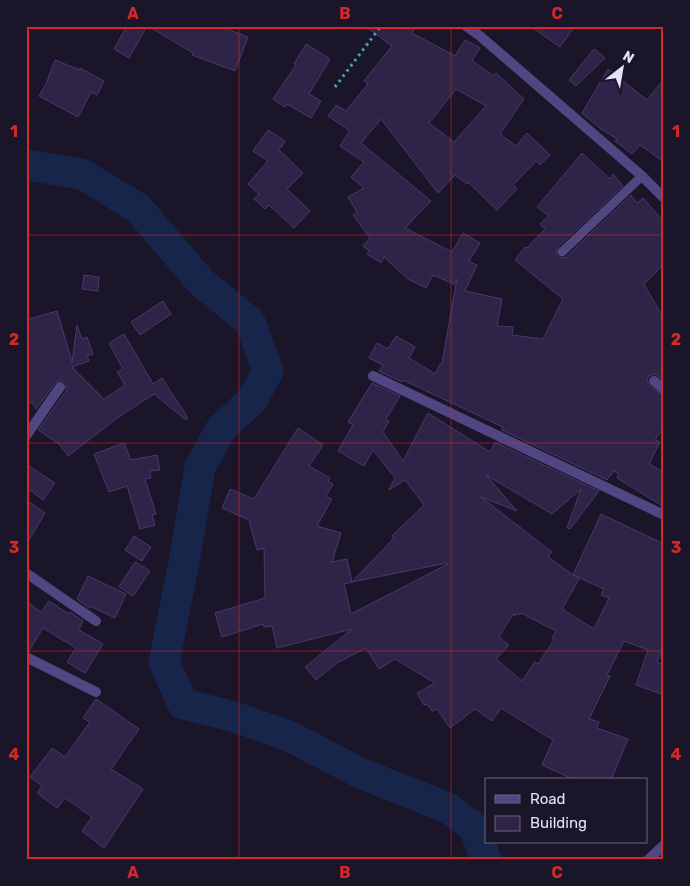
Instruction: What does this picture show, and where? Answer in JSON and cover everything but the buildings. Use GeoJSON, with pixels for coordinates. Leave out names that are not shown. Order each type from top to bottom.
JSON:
{"type":"FeatureCollection","features":[{"type":"Feature","properties":{"kind":"street"},"geometry":{"type":"LineString","coordinates":[[466,26],[642,176],[664,198]]}},
{"type":"Feature","properties":{"kind":"street"},"geometry":{"type":"LineString","coordinates":[[373,376],[664,515]]}},
{"type":"Feature","properties":{"kind":"street"},"geometry":{"type":"LineString","coordinates":[[654,381],[664,389]]}},
{"type":"Feature","properties":{"kind":"street"},"geometry":{"type":"LineString","coordinates":[[26,436],[60,388]]}},
{"type":"Feature","properties":{"kind":"street"},"geometry":{"type":"LineString","coordinates":[[26,573],[96,621]]}},
{"type":"Feature","properties":{"kind":"street"},"geometry":{"type":"LineString","coordinates":[[26,657],[96,692]]}},
{"type":"Feature","properties":{"kind":"street"},"geometry":{"type":"LineString","coordinates":[[648,860],[664,844]]}},
{"type":"Feature","properties":{"kind":"lane"},"geometry":{"type":"LineString","coordinates":[[562,252],[642,176]]}},
{"type":"Feature","properties":{"kind":"path"},"geometry":{"type":"LineString","coordinates":[[335,87],[380,26]]}},
{"type":"Feature","properties":{"kind":"waterway"},"geometry":{"type":"LineString","coordinates":[[26,165],[82,174],[138,208],[201,282],[250,322],[268,371],[252,400],[221,429],[200,467],[183,568],[164,662],[183,704],[235,717],[289,736],[362,774],[448,808],[474,827],[486,860]]}}]}
